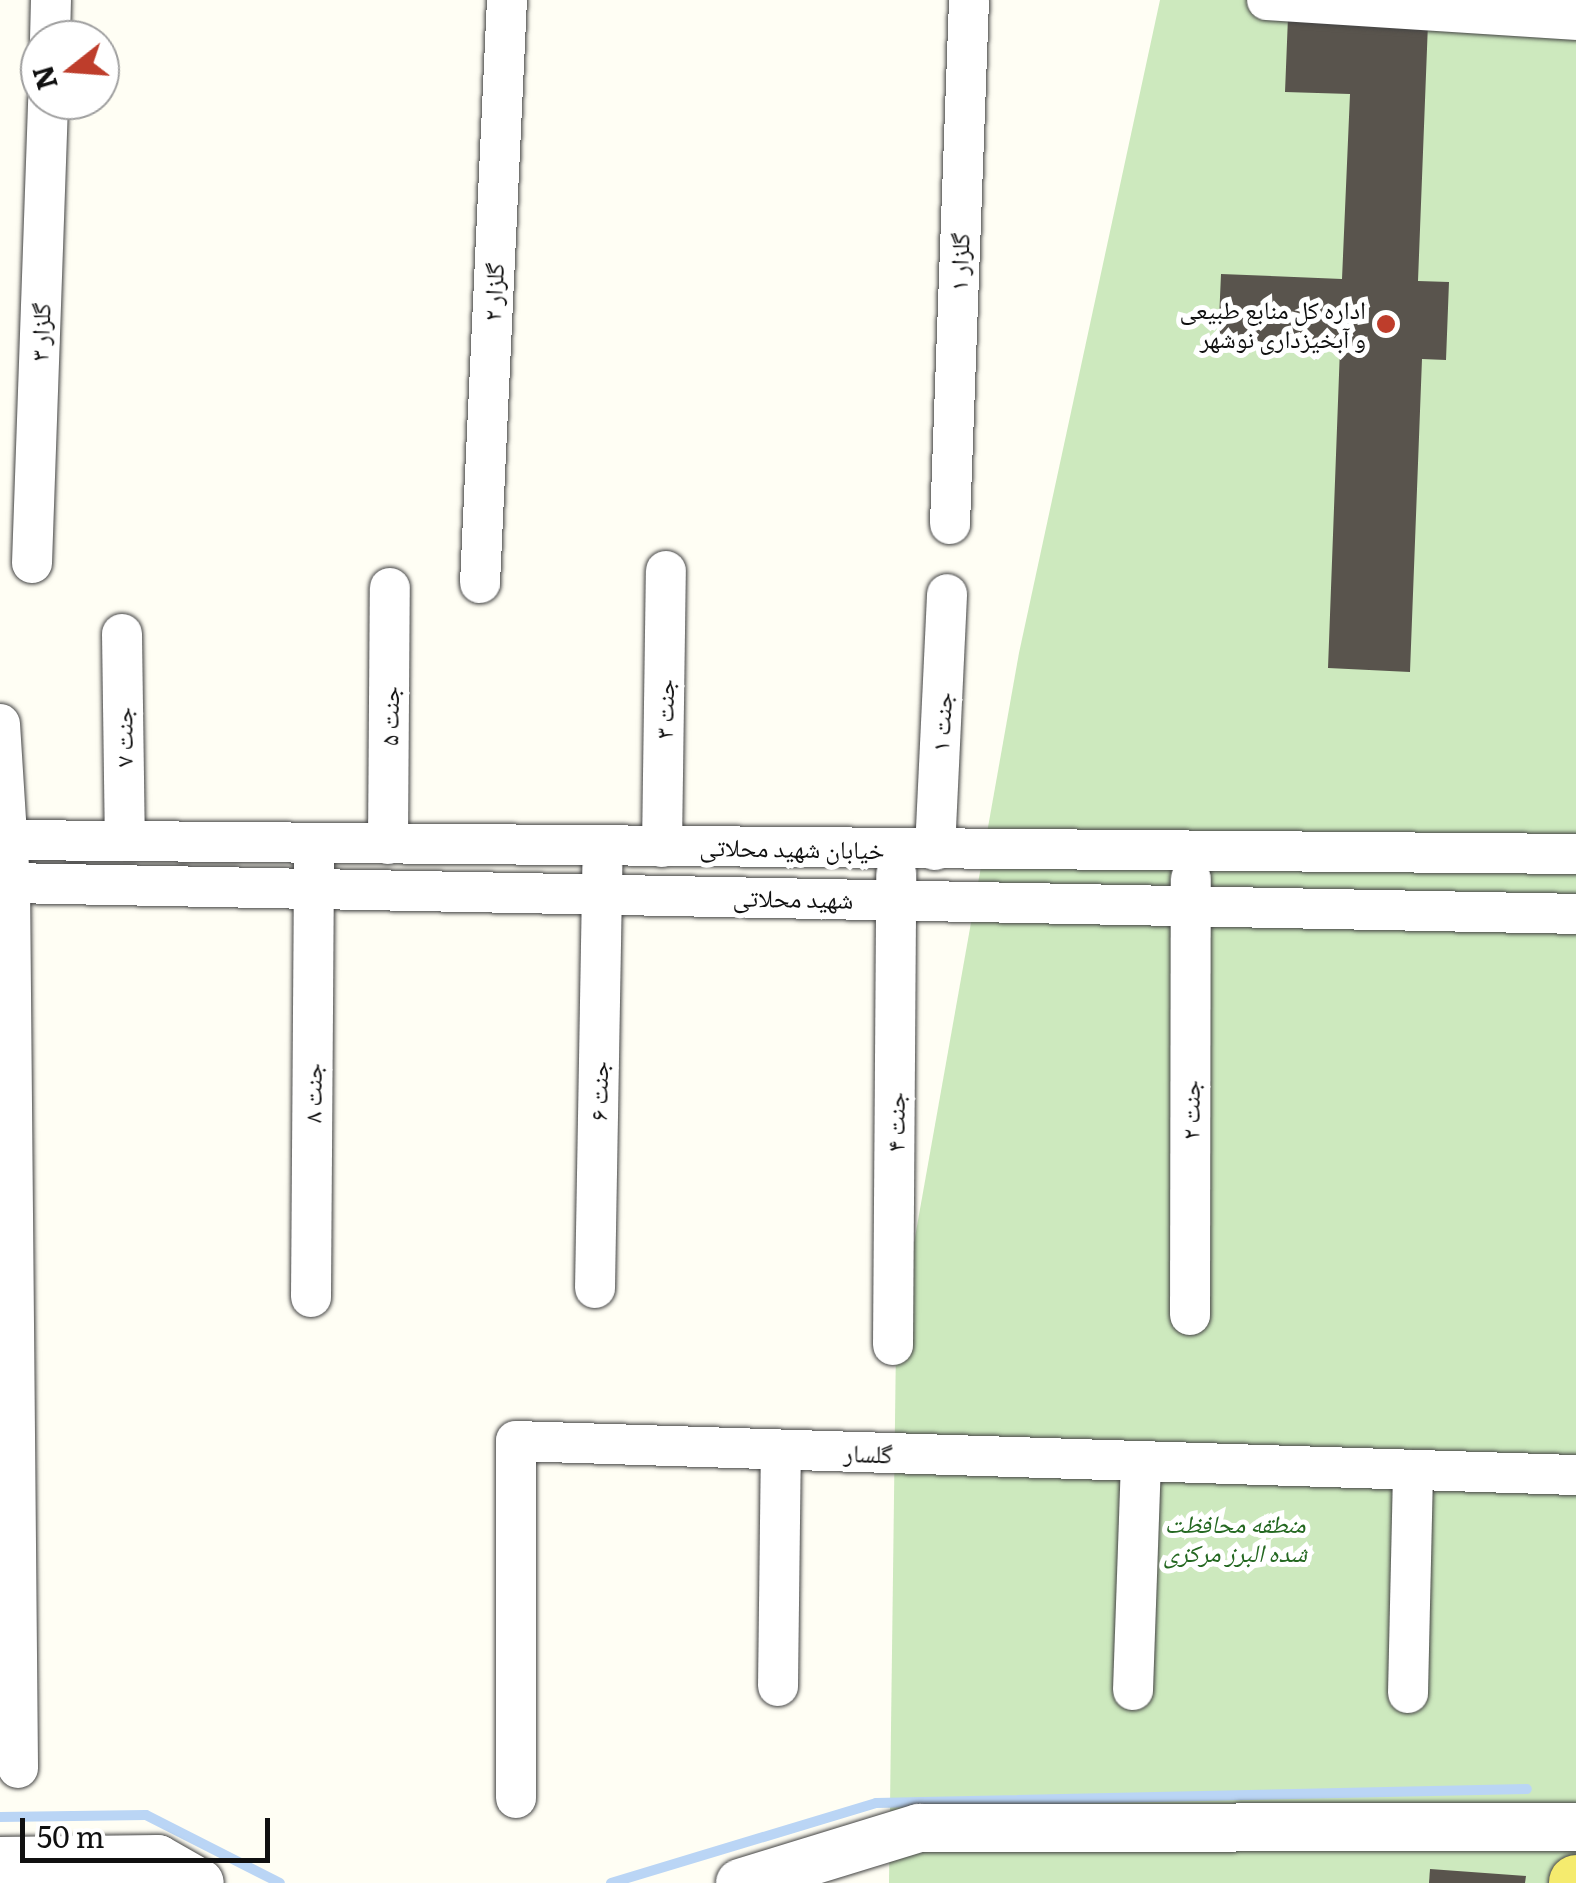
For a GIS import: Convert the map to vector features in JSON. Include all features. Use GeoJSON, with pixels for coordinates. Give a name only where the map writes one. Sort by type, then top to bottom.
{"type":"FeatureCollection","features":[{"type":"Feature","properties":{"kind":"street","name":"گلزار ۲"},"geometry":{"type":"LineString","coordinates":[[480,584],[507,0]]}},
{"type":"Feature","properties":{"kind":"street","name":"گلزار ۱"},"geometry":{"type":"LineString","coordinates":[[950,524],[969,0]]}},
{"type":"Feature","properties":{"kind":"street"},"geometry":{"type":"LineString","coordinates":[[1267,0],[1576,20]]}},
{"type":"Feature","properties":{"kind":"street","name":"گلزار ۳"},"geometry":{"type":"LineString","coordinates":[[32,564],[47,120]]}},
{"type":"Feature","properties":{"kind":"street","name":"جنت ۳"},"geometry":{"type":"LineString","coordinates":[[662,847],[666,571]]}},
{"type":"Feature","properties":{"kind":"street","name":"جنت ۵"},"geometry":{"type":"LineString","coordinates":[[388,844],[390,588]]}},
{"type":"Feature","properties":{"kind":"street","name":"جنت ۱"},"geometry":{"type":"LineString","coordinates":[[896,900],[915,850],[947,594]]}},
{"type":"Feature","properties":{"kind":"street","name":"جنت ۷"},"geometry":{"type":"LineString","coordinates":[[122,634],[124,840]]}},
{"type":"Feature","properties":{"kind":"street"},"geometry":{"type":"LineString","coordinates":[[0,724],[10,884],[18,1768]]}},
{"type":"Feature","properties":{"kind":"street","name":"خیابان شهید محلاتی"},"geometry":{"type":"LineString","coordinates":[[9,840],[1576,854]]}},
{"type":"Feature","properties":{"kind":"street","name":"جنت ۸"},"geometry":{"type":"LineString","coordinates":[[310,1297],[314,844]]}},
{"type":"Feature","properties":{"kind":"street","name":"جنت ۶"},"geometry":{"type":"LineString","coordinates":[[595,1288],[602,846]]}},
{"type":"Feature","properties":{"kind":"street","name":"جنت ۲"},"geometry":{"type":"LineString","coordinates":[[1190,1315],[1192,851]]}},
{"type":"Feature","properties":{"kind":"street"},"geometry":{"type":"LineString","coordinates":[[1362,909],[1364,852]]}},
{"type":"Feature","properties":{"kind":"street","name":"شهید محلاتی"},"geometry":{"type":"LineString","coordinates":[[10,884],[1576,914]]}},
{"type":"Feature","properties":{"kind":"street","name":"جنت ۴"},"geometry":{"type":"LineString","coordinates":[[894,1345],[896,900]]}},
{"type":"Feature","properties":{"kind":"street","name":"گلسار"},"geometry":{"type":"LineString","coordinates":[[516,1798],[516,1441],[1576,1475]]}},
{"type":"Feature","properties":{"kind":"street"},"geometry":{"type":"LineString","coordinates":[[778,1686],[781,1450]]}},
{"type":"Feature","properties":{"kind":"street"},"geometry":{"type":"LineString","coordinates":[[1133,1690],[1141,1461]]}},
{"type":"Feature","properties":{"kind":"street"},"geometry":{"type":"LineString","coordinates":[[1408,1692],[1412,1470]]}},
{"type":"Feature","properties":{"kind":"street"},"geometry":{"type":"LineString","coordinates":[[740,1883],[919,1828],[1576,1828]]}},
{"type":"Feature","properties":{"kind":"street"},"geometry":{"type":"LineString","coordinates":[[0,1862],[158,1859],[200,1883]]}},
{"type":"Feature","properties":{"kind":"green space","name":"منطقه محافظت شده البرز مرکزی"},"geometry":{"type":"Polygon","coordinates":[[[1160,0],[1576,0],[1576,1883],[889,1883],[896,1344],[1019,653],[1160,0]]]}},
{"type":"Feature","properties":{"kind":"building"},"geometry":{"type":"Polygon","coordinates":[[[1288,17],[1428,23],[1418,281],[1449,282],[1446,360],[1422,359],[1410,672],[1328,668],[1340,348],[1218,343],[1221,274],[1342,279],[1350,94],[1285,92],[1288,17]]]}},
{"type":"Feature","properties":{"kind":"building"},"geometry":{"type":"Polygon","coordinates":[[[1430,1869],[1526,1876],[1525,1883],[1429,1883],[1430,1869]]]}},
{"type":"Feature","properties":{"kind":"waterway"},"geometry":{"type":"LineString","coordinates":[[611,1883],[876,1803],[1527,1789]]}},
{"type":"Feature","properties":{"kind":"waterway"},"geometry":{"type":"LineString","coordinates":[[0,1817],[146,1815],[280,1883]]}},
{"type":"Feature","properties":{"kind":"place","name":"اداره كل منابع طبيعی و آبخيزداری نوشهر"},"geometry":{"type":"Point","coordinates":[1386,324]}}]}
